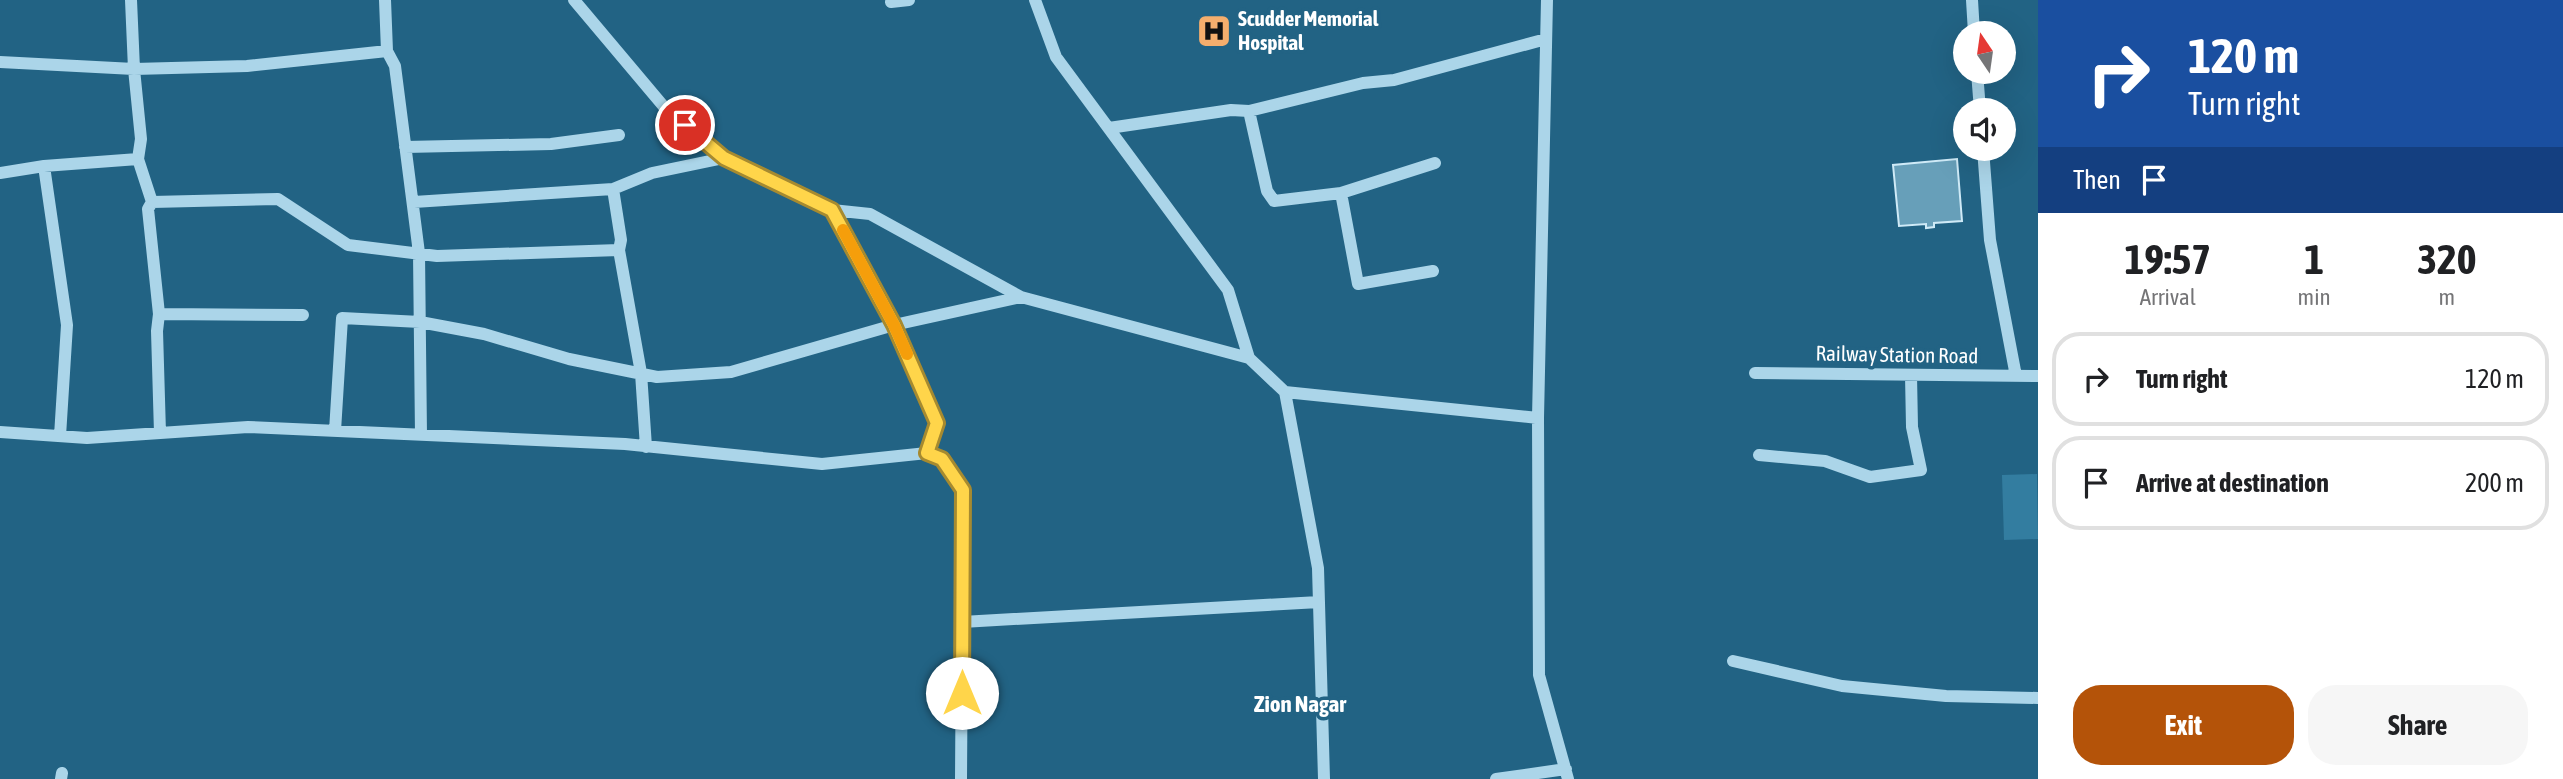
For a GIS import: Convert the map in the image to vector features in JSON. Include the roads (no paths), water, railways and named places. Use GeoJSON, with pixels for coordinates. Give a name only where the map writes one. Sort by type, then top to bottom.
{"type":"FeatureCollection","features":[{"type":"Feature","properties":{"kind":"street"},"geometry":{"type":"LineString","coordinates":[[131,0],[141,139],[138,159],[152,202],[148,209],[159,314],[157,331],[160,433]]}},
{"type":"Feature","properties":{"kind":"street"},"geometry":{"type":"LineString","coordinates":[[384,0],[387,51],[395,66],[419,253],[421,435]]}},
{"type":"Feature","properties":{"kind":"street"},"geometry":{"type":"LineString","coordinates":[[574,0],[665,108],[724,158],[832,210],[870,214],[1021,297],[1249,358],[1285,392],[1318,568],[1324,779]]}},
{"type":"Feature","properties":{"kind":"street"},"geometry":{"type":"LineString","coordinates":[[891,2],[909,0]]}},
{"type":"Feature","properties":{"kind":"street"},"geometry":{"type":"LineString","coordinates":[[1035,0],[1056,57],[1228,290],[1249,358]]}},
{"type":"Feature","properties":{"kind":"street"},"geometry":{"type":"LineString","coordinates":[[1496,779],[1567,774],[1539,675],[1538,418],[1547,0]]}},
{"type":"Feature","properties":{"kind":"street"},"geometry":{"type":"LineString","coordinates":[[1972,0],[1973,21]]}},
{"type":"Feature","properties":{"kind":"street"},"geometry":{"type":"LineString","coordinates":[[1109,128],[1231,110],[1249,111],[1363,83],[1394,80],[1546,39]]}},
{"type":"Feature","properties":{"kind":"street"},"geometry":{"type":"LineString","coordinates":[[0,62],[134,69],[247,66],[387,51]]}},
{"type":"Feature","properties":{"kind":"street"},"geometry":{"type":"LineString","coordinates":[[1249,111],[1267,191],[1274,201],[1341,192],[1434,163]]}},
{"type":"Feature","properties":{"kind":"street"},"geometry":{"type":"LineString","coordinates":[[405,147],[551,144],[619,135]]}},
{"type":"Feature","properties":{"kind":"street"},"geometry":{"type":"LineString","coordinates":[[414,202],[613,189],[652,173],[724,158]]}},
{"type":"Feature","properties":{"kind":"street"},"geometry":{"type":"LineString","coordinates":[[0,173],[44,166],[138,159]]}},
{"type":"Feature","properties":{"kind":"street"},"geometry":{"type":"LineString","coordinates":[[1984,161],[1990,240],[2015,376]]}},
{"type":"Feature","properties":{"kind":"street"},"geometry":{"type":"LineString","coordinates":[[44,166],[67,326],[60,436]]}},
{"type":"Feature","properties":{"kind":"street"},"geometry":{"type":"LineString","coordinates":[[613,189],[621,240],[619,250],[641,373],[646,447]]}},
{"type":"Feature","properties":{"kind":"street"},"geometry":{"type":"LineString","coordinates":[[1341,192],[1359,284],[1433,271]]}},
{"type":"Feature","properties":{"kind":"street"},"geometry":{"type":"LineString","coordinates":[[152,202],[278,199],[348,245],[437,256],[619,250]]}},
{"type":"Feature","properties":{"kind":"street"},"geometry":{"type":"LineString","coordinates":[[832,210],[894,325],[937,423],[927,453]]}},
{"type":"Feature","properties":{"kind":"street"},"geometry":{"type":"LineString","coordinates":[[335,431],[342,318],[420,322],[484,334],[569,359],[657,377],[731,372],[894,325],[1021,297]]}},
{"type":"Feature","properties":{"kind":"street"},"geometry":{"type":"LineString","coordinates":[[159,314],[303,315]]}},
{"type":"Feature","properties":{"kind":"street","name":"Railway Station Road"},"geometry":{"type":"LineString","coordinates":[[1755,373],[2038,376]]}},
{"type":"Feature","properties":{"kind":"street"},"geometry":{"type":"LineString","coordinates":[[1759,455],[1825,461],[1870,477],[1921,470],[1912,427],[1911,375]]}},
{"type":"Feature","properties":{"kind":"street"},"geometry":{"type":"LineString","coordinates":[[1285,392],[1538,418]]}},
{"type":"Feature","properties":{"kind":"street"},"geometry":{"type":"LineString","coordinates":[[0,432],[87,438],[248,427],[646,447],[822,464],[927,453],[942,459],[963,490],[961,779]]}},
{"type":"Feature","properties":{"kind":"street"},"geometry":{"type":"LineString","coordinates":[[962,622],[1319,602]]}},
{"type":"Feature","properties":{"kind":"street"},"geometry":{"type":"LineString","coordinates":[[1733,661],[1842,686],[1946,696],[2038,698]]}},
{"type":"Feature","properties":{"kind":"place","name":"Scudder Memorial Hospital"},"geometry":{"type":"Point","coordinates":[1214,31]}},
{"type":"Feature","properties":{"kind":"district","name":"Zion Nagar"},"geometry":{"type":"Point","coordinates":[1300,704]}}]}
